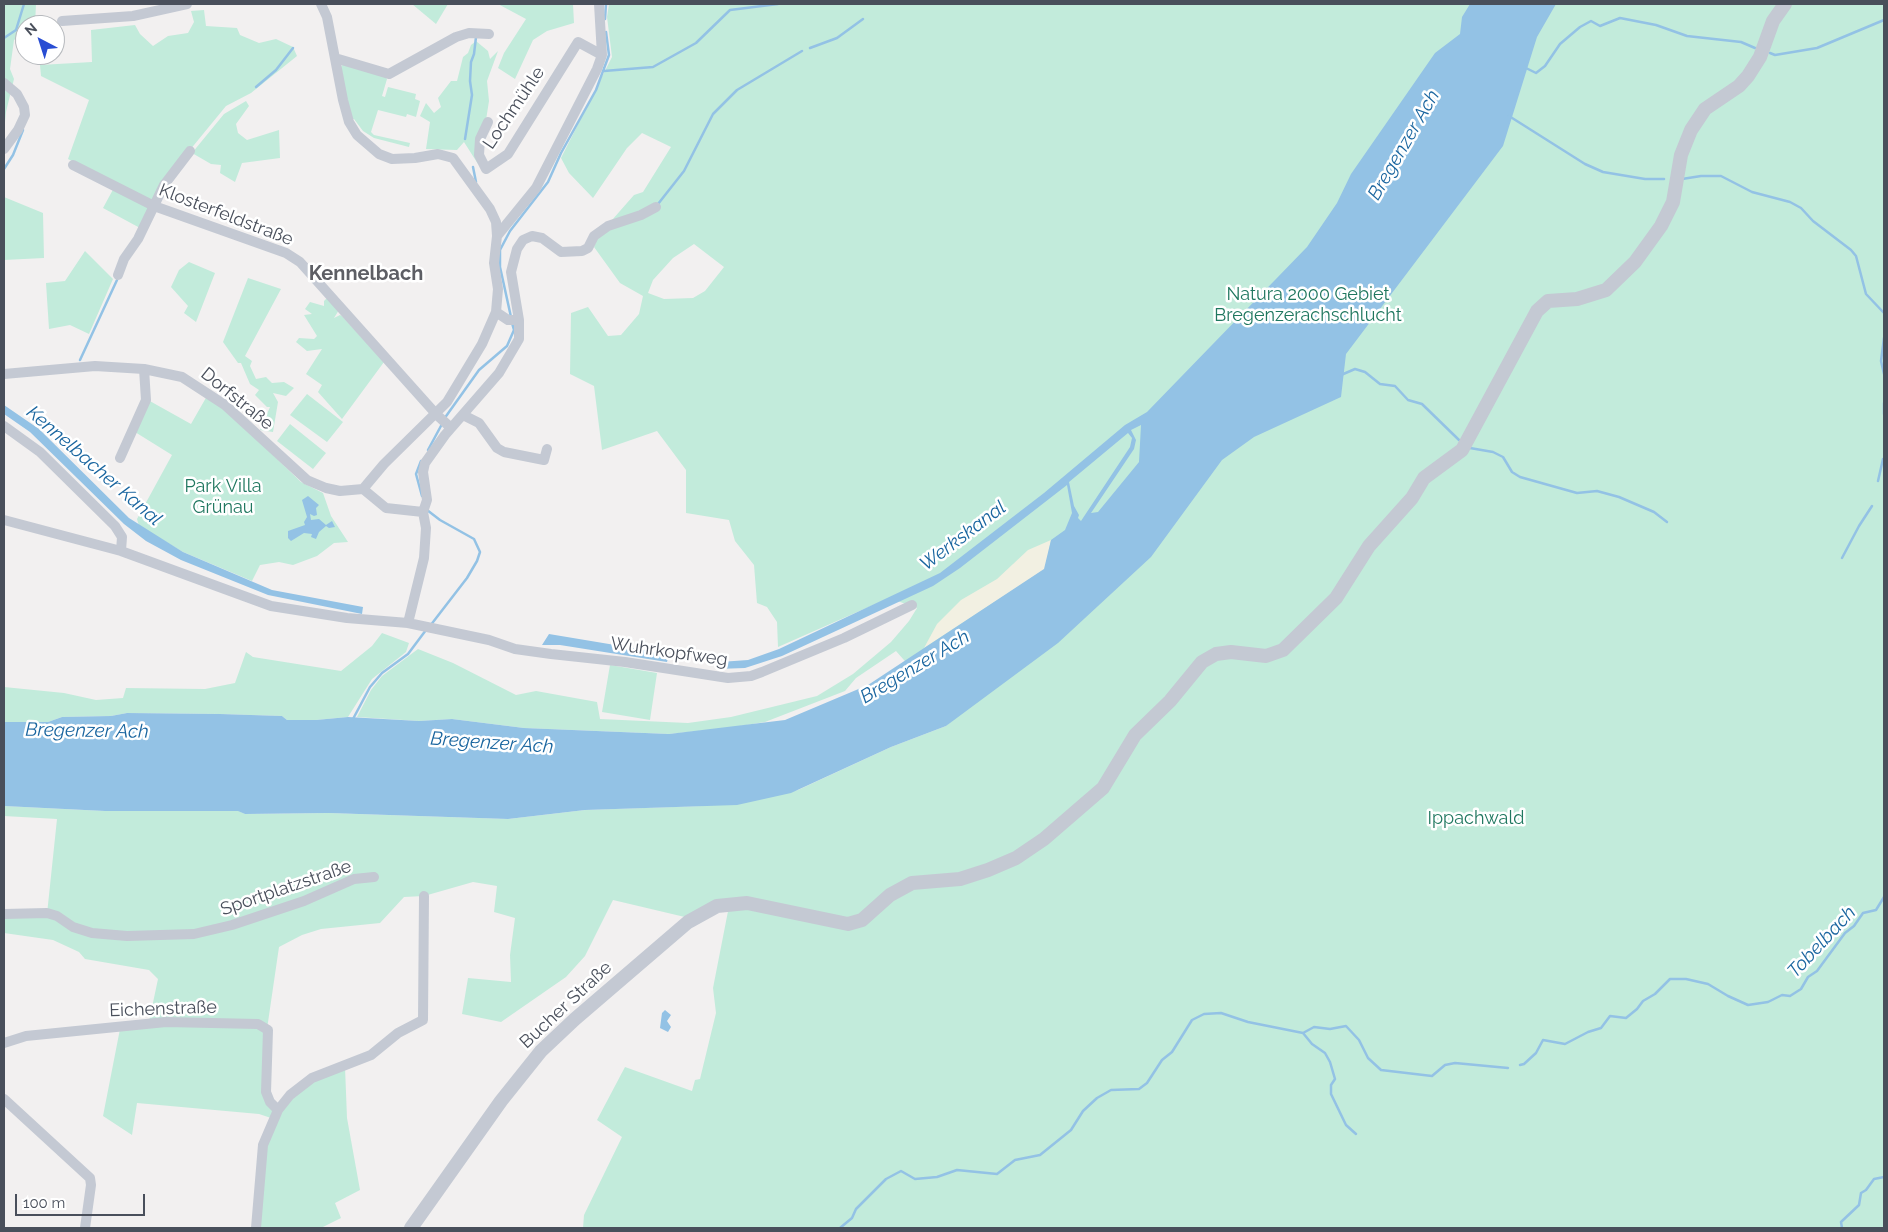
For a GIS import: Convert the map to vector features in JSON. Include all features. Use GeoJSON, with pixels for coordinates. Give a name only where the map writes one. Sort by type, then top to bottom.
{"type":"FeatureCollection","features":[{"type":"Feature","properties":{"kind":"street"},"geometry":{"type":"LineString","coordinates":[[65,21],[133,16],[187,4]]}},
{"type":"Feature","properties":{"kind":"street"},"geometry":{"type":"LineString","coordinates":[[497,236],[536,188],[584,96],[602,55],[599,4]]}},
{"type":"Feature","properties":{"kind":"street","name":"Bucher Straße"},"geometry":{"type":"LineString","coordinates":[[411,1228],[501,1101],[551,1040],[688,922],[717,906],[747,903],[848,924],[862,920],[890,896],[912,883],[960,879],[1016,858],[1044,839],[1103,788],[1135,735],[1170,701],[1202,662],[1216,654],[1231,652],[1266,656],[1283,650],[1336,598],[1369,546],[1412,498],[1424,478],[1462,450],[1537,311],[1548,301],[1577,299],[1606,290],[1635,262],[1661,226],[1672,202],[1681,155],[1691,130],[1713,102],[1739,86],[1748,76],[1760,57],[1773,21],[1784,4]]}},
{"type":"Feature","properties":{"kind":"street"},"geometry":{"type":"LineString","coordinates":[[324,5],[343,100],[349,122],[357,136],[379,154],[392,159],[438,154],[453,158],[490,209],[496,222],[497,236],[494,263],[498,289],[496,312],[492,325],[458,386],[437,415],[412,435],[363,489],[386,508],[425,509]]}},
{"type":"Feature","properties":{"kind":"street"},"geometry":{"type":"LineString","coordinates":[[335,58],[389,74],[456,37],[470,32],[489,34]]}},
{"type":"Feature","properties":{"kind":"street","name":"Lochmühle"},"geometry":{"type":"LineString","coordinates":[[488,122],[480,138],[478,155],[486,169],[508,154],[578,42],[602,55]]}},
{"type":"Feature","properties":{"kind":"street"},"geometry":{"type":"LineString","coordinates":[[4,83],[17,94],[24,107],[25,115],[18,130],[4,149]]}},
{"type":"Feature","properties":{"kind":"street"},"geometry":{"type":"LineString","coordinates":[[118,275],[124,259],[138,239],[164,185],[190,151]]}},
{"type":"Feature","properties":{"kind":"street","name":"Klosterfeldstraße"},"geometry":{"type":"LineString","coordinates":[[72,165],[154,206],[286,253],[300,262],[437,415],[450,427]]}},
{"type":"Feature","properties":{"kind":"street"},"geometry":{"type":"LineString","coordinates":[[408,623],[424,558],[426,528],[422,472],[425,463],[450,427],[489,385],[519,339],[514,320],[511,272],[517,249],[523,240],[532,236],[542,238],[561,252],[571,253],[588,248],[594,236],[608,226],[641,215],[656,207]]}},
{"type":"Feature","properties":{"kind":"street"},"geometry":{"type":"LineString","coordinates":[[496,312],[514,320]]}},
{"type":"Feature","properties":{"kind":"street","name":"Dorfstraße"},"geometry":{"type":"LineString","coordinates":[[4,374],[95,366],[144,369],[182,377],[213,395],[307,480],[340,491],[363,489]]}},
{"type":"Feature","properties":{"kind":"street"},"geometry":{"type":"LineString","coordinates":[[120,458],[146,400],[144,369]]}},
{"type":"Feature","properties":{"kind":"street"},"geometry":{"type":"LineString","coordinates":[[463,415],[479,423],[497,448],[504,452],[544,460],[547,449]]}},
{"type":"Feature","properties":{"kind":"street"},"geometry":{"type":"LineString","coordinates":[[4,426],[40,452],[115,526],[122,537],[122,551]]}},
{"type":"Feature","properties":{"kind":"street","name":"Wuhrkopfweg"},"geometry":{"type":"LineString","coordinates":[[4,520],[122,551],[271,606],[347,618],[408,623],[489,640],[515,648],[625,662],[711,676],[740,678],[762,672],[844,638],[912,605]]}},
{"type":"Feature","properties":{"kind":"street","name":"Sportplatzstraße"},"geometry":{"type":"LineString","coordinates":[[4,914],[47,914],[57,916],[74,927],[92,933],[127,936],[194,934],[232,925],[304,901],[354,879],[374,877]]}},
{"type":"Feature","properties":{"kind":"street"},"geometry":{"type":"LineString","coordinates":[[256,1228],[263,1145],[278,1110],[290,1094],[312,1078],[371,1055],[398,1033],[423,1020],[424,896]]}},
{"type":"Feature","properties":{"kind":"street","name":"Eichenstraße"},"geometry":{"type":"LineString","coordinates":[[4,1043],[26,1036],[166,1022],[258,1024],[268,1030],[266,1092],[270,1102],[278,1110]]}},
{"type":"Feature","properties":{"kind":"street"},"geometry":{"type":"LineString","coordinates":[[4,1099],[90,1178],[91,1185],[85,1228]]}},
{"type":"Feature","properties":{"kind":"green space"},"geometry":{"type":"Polygon","coordinates":[[[4,4],[36,4],[35,15],[15,15],[15,39],[10,69],[14,79],[6,112],[4,132],[4,4]]]}},
{"type":"Feature","properties":{"kind":"green space"},"geometry":{"type":"Polygon","coordinates":[[[412,4],[448,4],[436,24],[412,4]]]}},
{"type":"Feature","properties":{"kind":"green space"},"geometry":{"type":"Polygon","coordinates":[[[498,4],[573,4],[574,23],[547,31],[533,40],[515,79],[498,68],[504,53],[526,19],[498,4]]]}},
{"type":"Feature","properties":{"kind":"green space","name":"Ippachwald"},"geometry":{"type":"Polygon","coordinates":[[[609,4],[1884,4],[1884,1228],[583,1228],[584,1215],[622,1137],[597,1120],[625,1067],[692,1091],[695,1080],[700,1079],[716,1013],[713,988],[730,901],[689,918],[613,900],[585,956],[566,977],[501,1022],[462,1014],[468,978],[511,982],[510,955],[515,918],[494,912],[497,886],[473,882],[424,896],[404,897],[380,923],[321,929],[302,935],[279,947],[267,1029],[265,1093],[278,1111],[313,1080],[345,1067],[347,1118],[360,1190],[335,1203],[341,1218],[321,1228],[258,1228],[264,1145],[274,1119],[259,1114],[137,1103],[132,1135],[103,1116],[120,1029],[148,1026],[158,979],[149,970],[85,959],[79,952],[53,940],[4,933],[4,914],[47,914],[57,819],[4,816],[4,806],[105,811],[239,811],[245,814],[329,813],[508,819],[585,810],[703,806],[798,790],[891,747],[946,726],[955,718],[896,651],[856,678],[845,691],[765,722],[728,728],[669,734],[524,728],[452,719],[419,721],[357,717],[371,690],[382,676],[418,649],[453,663],[516,695],[536,691],[597,702],[600,719],[688,723],[731,717],[817,696],[853,674],[891,642],[909,621],[917,608],[889,598],[778,647],[777,622],[767,607],[757,603],[754,565],[735,541],[729,520],[686,513],[686,470],[657,431],[602,450],[594,386],[570,374],[571,313],[588,307],[608,336],[621,335],[639,314],[643,296],[620,283],[594,247],[598,236],[634,195],[643,192],[671,147],[642,133],[627,148],[593,198],[569,173],[561,158],[612,57],[607,17],[609,4]],[[694,244],[673,258],[653,280],[648,293],[664,299],[693,298],[705,291],[724,267],[694,244]]]}},
{"type":"Feature","properties":{"kind":"green space"},"geometry":{"type":"Polygon","coordinates":[[[204,10],[206,26],[237,28],[240,35],[259,43],[276,39],[293,47],[297,56],[251,93],[226,106],[162,184],[140,228],[103,208],[116,184],[68,159],[89,100],[41,76],[40,65],[92,62],[91,30],[135,25],[140,34],[153,46],[168,36],[188,33],[194,22],[191,11],[204,10]]]}},
{"type":"Feature","properties":{"kind":"green space"},"geometry":{"type":"Polygon","coordinates":[[[476,41],[488,51],[490,59],[498,51],[487,81],[489,101],[486,120],[476,148],[478,164],[464,142],[457,150],[426,149],[430,122],[420,116],[426,103],[434,113],[441,107],[438,98],[451,81],[457,81],[463,57],[476,41]]]}},
{"type":"Feature","properties":{"kind":"green space"},"geometry":{"type":"Polygon","coordinates":[[[343,64],[384,75],[387,79],[382,96],[385,97],[388,87],[416,94],[415,99],[420,101],[416,117],[407,114],[406,117],[378,110],[371,132],[374,135],[410,143],[409,147],[374,138],[363,131],[352,119],[339,70],[343,64]]]}},
{"type":"Feature","properties":{"kind":"green space"},"geometry":{"type":"Polygon","coordinates":[[[246,101],[249,106],[236,124],[238,133],[247,140],[279,130],[280,158],[242,163],[235,182],[220,173],[221,165],[211,164],[192,153],[224,114],[246,101]]]}},
{"type":"Feature","properties":{"kind":"green space"},"geometry":{"type":"Polygon","coordinates":[[[4,197],[43,213],[44,258],[4,260],[4,197]]]}},
{"type":"Feature","properties":{"kind":"green space"},"geometry":{"type":"Polygon","coordinates":[[[85,251],[113,279],[89,334],[70,325],[49,329],[46,283],[65,281],[85,251]]]}},
{"type":"Feature","properties":{"kind":"green space"},"geometry":{"type":"Polygon","coordinates":[[[189,262],[215,273],[196,322],[184,313],[188,306],[171,287],[179,270],[189,262]]]}},
{"type":"Feature","properties":{"kind":"green space"},"geometry":{"type":"Polygon","coordinates":[[[248,278],[281,289],[245,356],[252,361],[250,366],[256,379],[266,377],[272,383],[284,382],[294,388],[286,396],[273,393],[278,402],[273,432],[260,430],[270,407],[267,407],[255,395],[259,390],[250,384],[241,363],[238,363],[223,342],[248,278]]]}},
{"type":"Feature","properties":{"kind":"green space"},"geometry":{"type":"Polygon","coordinates":[[[328,297],[339,310],[334,318],[342,316],[384,362],[342,419],[318,392],[322,385],[306,374],[322,349],[307,351],[296,342],[299,338],[314,339],[317,336],[304,315],[312,314],[305,309],[310,302],[324,306],[324,301],[328,297]]]}},
{"type":"Feature","properties":{"kind":"green space"},"geometry":{"type":"Polygon","coordinates":[[[307,394],[343,422],[327,442],[290,415],[307,394]]]}},
{"type":"Feature","properties":{"kind":"green space","name":"Park Villa Grünau"},"geometry":{"type":"Polygon","coordinates":[[[207,396],[222,406],[301,482],[323,493],[331,516],[348,542],[334,543],[317,556],[293,565],[279,562],[260,565],[252,581],[183,552],[139,526],[137,519],[172,455],[135,432],[148,400],[191,424],[207,396]]]}},
{"type":"Feature","properties":{"kind":"green space"},"geometry":{"type":"Polygon","coordinates":[[[290,424],[326,453],[313,469],[277,441],[290,424]]]}},
{"type":"Feature","properties":{"kind":"green space"},"geometry":{"type":"Polygon","coordinates":[[[382,633],[409,643],[406,652],[372,679],[348,717],[287,720],[282,716],[127,713],[111,716],[62,717],[48,722],[4,722],[4,687],[64,693],[96,700],[123,698],[126,688],[205,689],[235,683],[246,652],[253,657],[341,671],[372,646],[382,633]]]}},
{"type":"Feature","properties":{"kind":"green space"},"geometry":{"type":"Polygon","coordinates":[[[610,665],[657,673],[650,720],[602,712],[610,665]]]}},
{"type":"Feature","properties":{"kind":"sand"},"geometry":{"type":"Polygon","coordinates":[[[1051,540],[1045,569],[924,648],[937,624],[961,600],[997,579],[1028,550],[1051,540]]]}},
{"type":"Feature","properties":{"kind":"water","name":"Bregenzer Ach"},"geometry":{"type":"Polygon","coordinates":[[[1470,4],[1556,4],[1537,37],[1503,146],[1346,354],[1341,397],[1254,437],[1222,460],[1151,557],[1058,643],[946,726],[891,747],[791,793],[737,805],[585,810],[508,819],[329,813],[245,814],[238,811],[105,811],[4,806],[4,722],[48,722],[62,717],[111,716],[127,713],[220,714],[282,716],[287,720],[348,717],[419,721],[452,719],[524,728],[669,734],[785,720],[868,685],[1044,569],[1051,540],[1065,530],[1072,513],[1067,485],[960,568],[933,586],[782,656],[745,668],[717,669],[720,662],[748,660],[779,649],[940,573],[1044,493],[1125,425],[1147,412],[1307,247],[1337,203],[1351,174],[1435,53],[1460,34],[1462,17],[1470,4]],[[1141,425],[1131,430],[1136,440],[1134,449],[1091,513],[1098,512],[1139,462],[1141,425]],[[1128,433],[1069,482],[1074,506],[1081,521],[1130,447],[1132,438],[1128,433]]]}},
{"type":"Feature","properties":{"kind":"water"},"geometry":{"type":"Polygon","coordinates":[[[4,405],[39,429],[129,518],[183,552],[272,590],[363,607],[362,614],[268,595],[181,560],[146,541],[124,524],[30,432],[4,414],[4,405]]]}},
{"type":"Feature","properties":{"kind":"water"},"geometry":{"type":"Polygon","coordinates":[[[308,496],[319,505],[316,508],[317,515],[310,514],[311,520],[319,519],[326,525],[332,521],[335,527],[329,528],[326,526],[319,532],[316,539],[311,537],[312,534],[304,533],[291,541],[288,538],[288,531],[305,525],[304,522],[307,517],[302,500],[308,496]]]}},
{"type":"Feature","properties":{"kind":"water"},"geometry":{"type":"Polygon","coordinates":[[[549,634],[669,654],[667,662],[560,645],[542,645],[549,634]]]}},
{"type":"Feature","properties":{"kind":"water"},"geometry":{"type":"Polygon","coordinates":[[[665,1010],[671,1015],[667,1021],[671,1027],[668,1032],[660,1028],[662,1013],[665,1010]]]}},
{"type":"Feature","properties":{"kind":"waterway"},"geometry":{"type":"LineString","coordinates":[[4,38],[16,30],[24,4]]}},
{"type":"Feature","properties":{"kind":"waterway"},"geometry":{"type":"LineString","coordinates":[[605,19],[606,4]]}},
{"type":"Feature","properties":{"kind":"waterway"},"geometry":{"type":"LineString","coordinates":[[604,71],[653,67],[696,43],[730,10],[778,4]]}},
{"type":"Feature","properties":{"kind":"waterway"},"geometry":{"type":"LineString","coordinates":[[1524,67],[1536,73],[1545,66],[1560,44],[1580,27],[1591,21],[1600,26],[1620,18],[1656,25],[1687,36],[1741,42],[1755,48]]}},
{"type":"Feature","properties":{"kind":"waterway"},"geometry":{"type":"LineString","coordinates":[[810,48],[837,38],[863,19]]}},
{"type":"Feature","properties":{"kind":"waterway"},"geometry":{"type":"LineString","coordinates":[[1770,53],[1775,55],[1817,48],[1884,20]]}},
{"type":"Feature","properties":{"kind":"waterway"},"geometry":{"type":"LineString","coordinates":[[511,317],[500,267],[500,250],[510,231],[548,182],[561,153],[596,90],[609,55],[606,32]]}},
{"type":"Feature","properties":{"kind":"waterway"},"geometry":{"type":"LineString","coordinates":[[465,139],[472,95],[470,81],[471,62],[476,37]]}},
{"type":"Feature","properties":{"kind":"waterway"},"geometry":{"type":"LineString","coordinates":[[256,87],[276,70],[293,48]]}},
{"type":"Feature","properties":{"kind":"waterway"},"geometry":{"type":"LineString","coordinates":[[658,204],[684,171],[713,114],[737,90],[802,51]]}},
{"type":"Feature","properties":{"kind":"waterway"},"geometry":{"type":"LineString","coordinates":[[1509,116],[1585,164],[1603,172],[1645,179],[1664,179]]}},
{"type":"Feature","properties":{"kind":"waterway"},"geometry":{"type":"LineString","coordinates":[[4,169],[13,155],[23,130]]}},
{"type":"Feature","properties":{"kind":"waterway"},"geometry":{"type":"LineString","coordinates":[[473,167],[476,182]]}},
{"type":"Feature","properties":{"kind":"waterway"},"geometry":{"type":"LineString","coordinates":[[1682,179],[1701,176],[1721,176],[1752,192],[1790,202],[1801,208],[1813,221],[1856,256],[1866,294],[1884,313]]}},
{"type":"Feature","properties":{"kind":"waterway"},"geometry":{"type":"LineString","coordinates":[[80,360],[117,280]]}},
{"type":"Feature","properties":{"kind":"waterway"},"geometry":{"type":"LineString","coordinates":[[444,419],[479,370],[507,346],[514,330],[512,323]]}},
{"type":"Feature","properties":{"kind":"waterway"},"geometry":{"type":"LineString","coordinates":[[1884,338],[1881,361],[1884,374]]}},
{"type":"Feature","properties":{"kind":"waterway"},"geometry":{"type":"LineString","coordinates":[[1341,375],[1355,369],[1365,372],[1380,384],[1395,386],[1408,400],[1422,404],[1459,440]]}},
{"type":"Feature","properties":{"kind":"waterway"},"geometry":{"type":"LineString","coordinates":[[1884,403],[1884,414]]}},
{"type":"Feature","properties":{"kind":"waterway"},"geometry":{"type":"LineString","coordinates":[[428,450],[442,424]]}},
{"type":"Feature","properties":{"kind":"waterway"},"geometry":{"type":"LineString","coordinates":[[1470,448],[1493,452],[1503,457],[1512,472],[1520,477],[1577,493],[1597,491],[1619,497],[1654,512],[1667,522]]}},
{"type":"Feature","properties":{"kind":"waterway"},"geometry":{"type":"LineString","coordinates":[[1878,481],[1883,459]]}},
{"type":"Feature","properties":{"kind":"waterway"},"geometry":{"type":"LineString","coordinates":[[421,461],[416,474],[422,496]]}},
{"type":"Feature","properties":{"kind":"waterway"},"geometry":{"type":"LineString","coordinates":[[1842,558],[1872,506]]}},
{"type":"Feature","properties":{"kind":"waterway"},"geometry":{"type":"LineString","coordinates":[[427,510],[440,520],[474,539],[480,552],[467,578],[430,626]]}},
{"type":"Feature","properties":{"kind":"waterway"},"geometry":{"type":"LineString","coordinates":[[353,719],[370,687],[382,673],[408,654],[426,630]]}},
{"type":"Feature","properties":{"kind":"waterway","name":"Tobelbach"},"geometry":{"type":"LineString","coordinates":[[1520,1065],[1524,1064],[1536,1053],[1543,1040],[1565,1044],[1588,1032],[1601,1028],[1610,1016],[1626,1018],[1670,979],[1686,979],[1708,984],[1748,1005],[1768,1002],[1782,995],[1790,996],[1801,989],[1808,977],[1817,971],[1845,933],[1854,926],[1863,913],[1876,910],[1884,897]]}},
{"type":"Feature","properties":{"kind":"waterway","name":"Tobelbach"},"geometry":{"type":"LineString","coordinates":[[840,1228],[852,1218],[856,1209],[886,1179],[901,1171],[915,1179],[937,1177],[957,1170],[997,1174],[1015,1160],[1040,1155],[1071,1130],[1083,1111],[1097,1098],[1111,1090],[1139,1089],[1147,1083],[1162,1060],[1172,1052],[1192,1020],[1204,1014],[1221,1013],[1248,1022],[1303,1033],[1314,1027],[1330,1029],[1346,1026],[1359,1040],[1368,1058],[1381,1070],[1432,1076],[1445,1065],[1455,1063],[1508,1068]]}},
{"type":"Feature","properties":{"kind":"waterway"},"geometry":{"type":"LineString","coordinates":[[1303,1033],[1312,1044],[1325,1053],[1330,1062],[1335,1079],[1331,1085],[1331,1094],[1346,1125],[1356,1134]]}},
{"type":"Feature","properties":{"kind":"waterway"},"geometry":{"type":"LineString","coordinates":[[1842,1228],[1841,1222],[1859,1205],[1861,1193],[1866,1190],[1874,1179],[1884,1177]]}},
{"type":"Feature","properties":{"kind":"district","name":"Kennelbach"},"geometry":{"type":"Point","coordinates":[366,274]}},
{"type":"Feature","properties":{"kind":"park label","name":"Natura 2000 Gebiet Bregenzerachschlucht"},"geometry":{"type":"Point","coordinates":[1308,305]}},
{"type":"Feature","properties":{"kind":"water label","name":"Kennelbacher Kanal"},"geometry":{"type":"Point","coordinates":[94,466]}},
{"type":"Feature","properties":{"kind":"water label","name":"Werkskanal"},"geometry":{"type":"Point","coordinates":[963,536]}}]}
